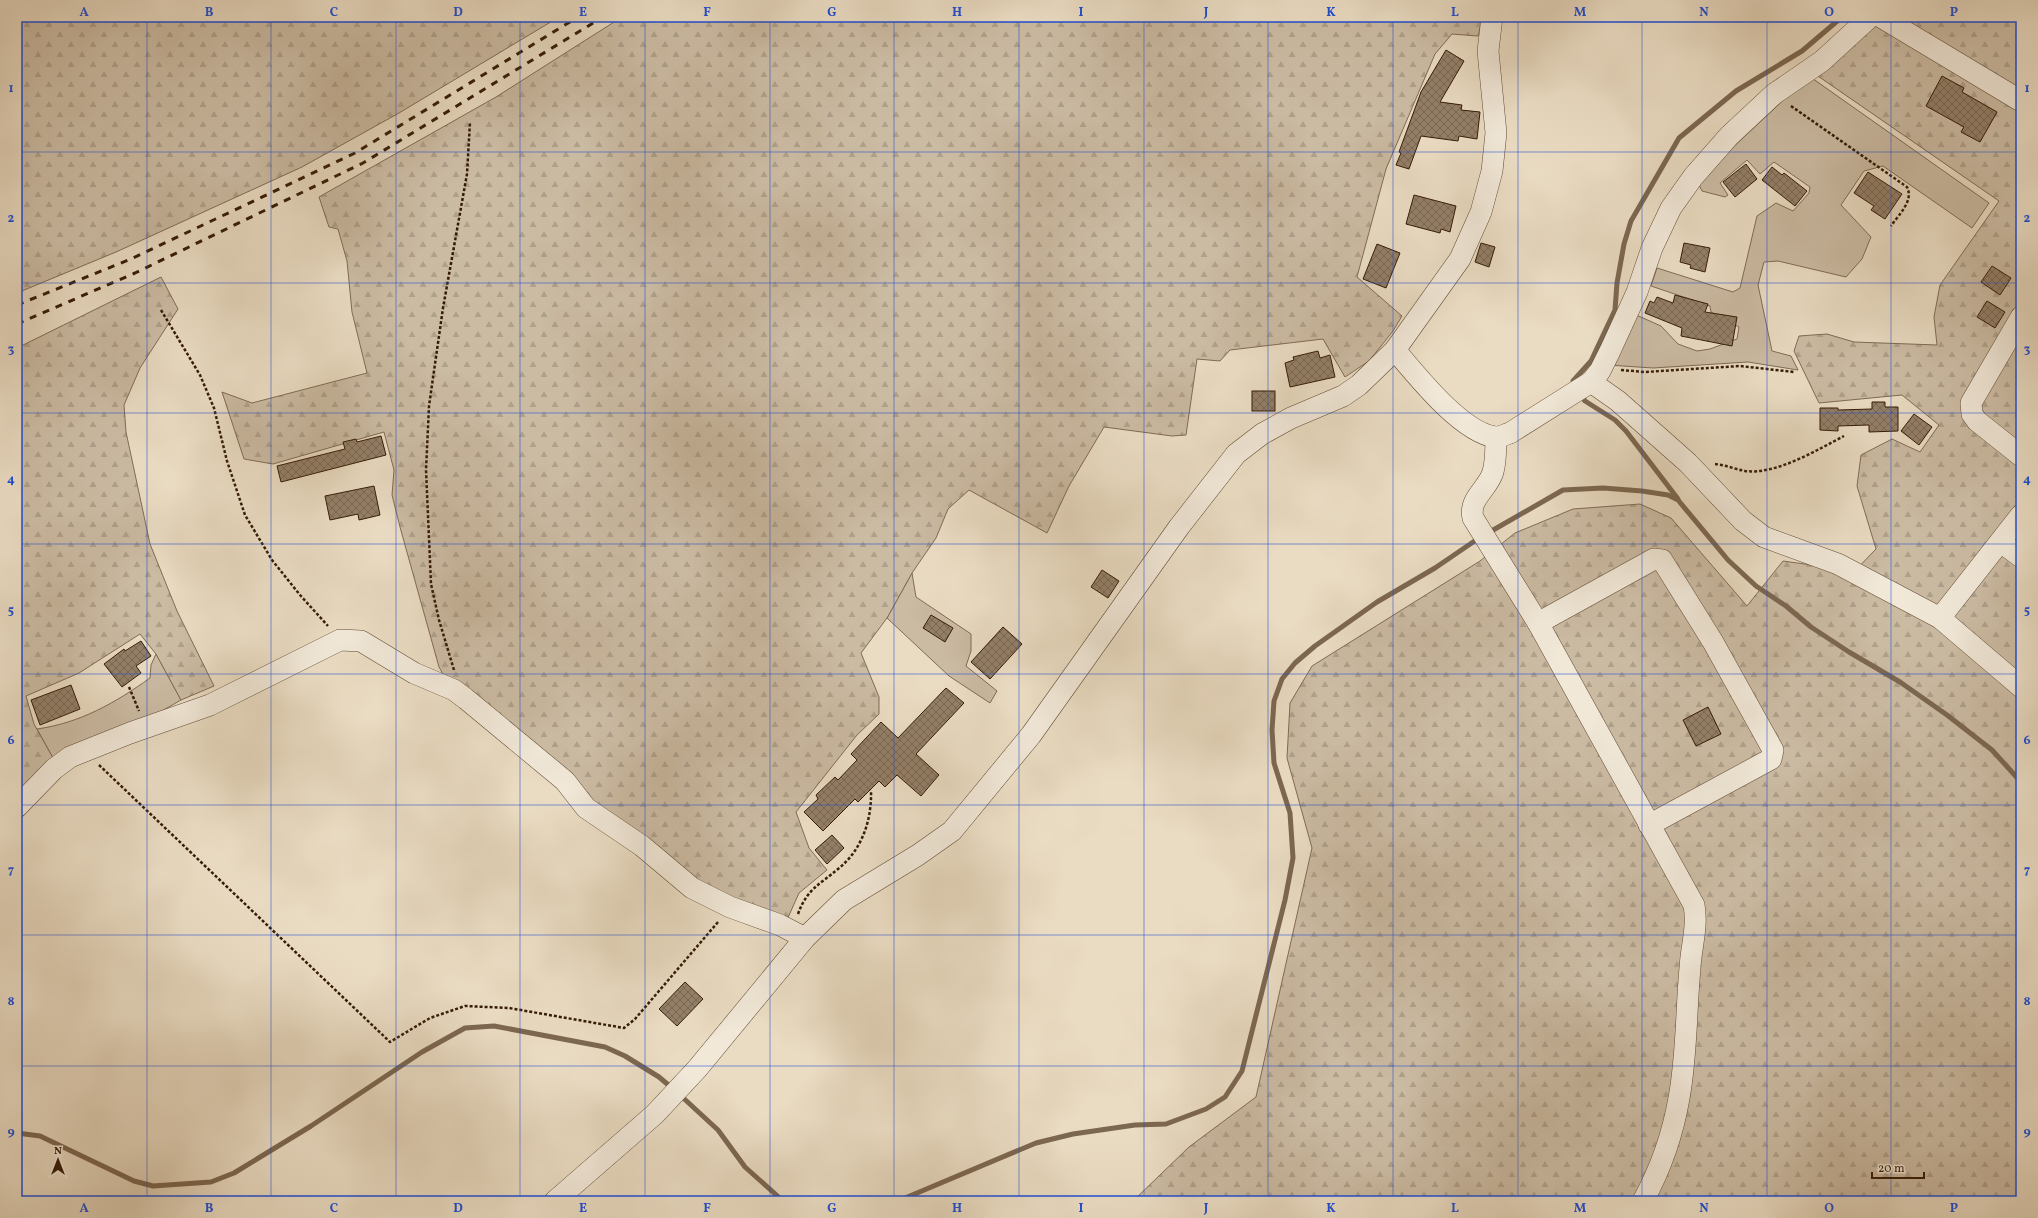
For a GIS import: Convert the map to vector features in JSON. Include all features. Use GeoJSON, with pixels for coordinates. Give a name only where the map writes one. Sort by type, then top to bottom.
{"type":"FeatureCollection","features":[{"type":"Feature","properties":{"kind":"street"},"geometry":{"type":"LineString","coordinates":[[555,1201],[662,1107],[687,1080],[765,988],[798,934],[844,900],[918,855],[952,831],[1031,735],[1179,527],[1236,454],[1262,434],[1291,418],[1343,396],[1359,385],[1395,350],[1460,259],[1481,212],[1492,171],[1496,133],[1488,51],[1492,17]]}},
{"type":"Feature","properties":{"kind":"street"},"geometry":{"type":"LineString","coordinates":[[1395,350],[1437,400],[1477,430],[1496,438],[1510,433],[1597,374],[1637,292],[1652,248],[1672,208],[1693,177],[1729,136],[1774,94],[1822,61],[1870,17]]}},
{"type":"Feature","properties":{"kind":"street"},"geometry":{"type":"LineString","coordinates":[[1881,17],[2021,101]]}},
{"type":"Feature","properties":{"kind":"street"},"geometry":{"type":"LineString","coordinates":[[2021,318],[1971,403],[1972,414],[1977,421],[2021,456]]}},
{"type":"Feature","properties":{"kind":"street"},"geometry":{"type":"LineString","coordinates":[[1597,374],[1618,401],[1686,462],[1743,521],[1764,537],[1838,564],[1940,618],[2021,687]]}},
{"type":"Feature","properties":{"kind":"street"},"geometry":{"type":"LineString","coordinates":[[1496,438],[1493,471],[1489,480],[1474,502],[1471,510],[1473,518],[1538,623],[1694,905],[1697,920],[1690,967],[1679,1099],[1668,1140],[1652,1184],[1643,1201]]}},
{"type":"Feature","properties":{"kind":"street"},"geometry":{"type":"LineString","coordinates":[[1940,618],[2021,515]]}},
{"type":"Feature","properties":{"kind":"street"},"geometry":{"type":"LineString","coordinates":[[2001,542],[2021,557]]}},
{"type":"Feature","properties":{"kind":"street"},"geometry":{"type":"LineString","coordinates":[[1538,623],[1654,559],[1662,560],[1713,642],[1773,750],[1771,759],[1649,825]]}},
{"type":"Feature","properties":{"kind":"street"},"geometry":{"type":"LineString","coordinates":[[17,807],[54,770],[70,757],[210,705],[340,640],[361,641],[414,673],[454,690],[565,781],[586,808],[642,846],[692,888],[730,907],[798,934]]}},
{"type":"Feature","properties":{"kind":"path"},"geometry":{"type":"LineString","coordinates":[[1774,94],[1907,187],[1910,194],[1909,200],[1891,226]]}},
{"type":"Feature","properties":{"kind":"path"},"geometry":{"type":"LineString","coordinates":[[454,690],[455,675],[439,620],[431,584],[426,470],[429,406],[443,308],[467,174],[470,122]]}},
{"type":"Feature","properties":{"kind":"path"},"geometry":{"type":"LineString","coordinates":[[161,310],[200,375],[214,408],[227,461],[245,515],[272,560],[300,596],[340,640]]}},
{"type":"Feature","properties":{"kind":"path"},"geometry":{"type":"LineString","coordinates":[[1597,374],[1619,370],[1646,372],[1740,366],[1794,372]]}},
{"type":"Feature","properties":{"kind":"path"},"geometry":{"type":"LineString","coordinates":[[1686,462],[1724,465],[1745,471],[1762,471],[1800,458],[1844,436]]}},
{"type":"Feature","properties":{"kind":"path"},"geometry":{"type":"LineString","coordinates":[[129,687],[139,713],[142,729]]}},
{"type":"Feature","properties":{"kind":"path"},"geometry":{"type":"LineString","coordinates":[[84,751],[390,1042],[430,1018],[465,1006],[508,1008],[624,1028],[635,1019],[730,907]]}},
{"type":"Feature","properties":{"kind":"path"},"geometry":{"type":"LineString","coordinates":[[798,934],[805,897],[849,860],[860,843],[872,807],[871,790]]}},
{"type":"Feature","properties":{"kind":"green space"},"geometry":{"type":"Polygon","coordinates":[[[17,17],[559,17],[399,113],[302,167],[116,252],[17,293],[17,17]]]}},
{"type":"Feature","properties":{"kind":"green space"},"geometry":{"type":"Polygon","coordinates":[[[622,17],[1483,17],[1478,36],[1452,34],[1435,54],[1386,169],[1357,277],[1402,316],[1393,331],[1369,361],[1345,377],[1323,339],[1230,350],[1220,361],[1197,359],[1186,435],[1172,436],[1104,427],[1069,486],[1047,533],[969,490],[948,509],[936,538],[912,573],[887,618],[861,653],[879,697],[879,714],[857,735],[796,812],[809,848],[827,870],[799,893],[786,922],[697,883],[590,804],[444,676],[439,667],[392,495],[394,470],[384,432],[273,464],[244,459],[222,392],[252,403],[367,373],[352,312],[347,261],[338,229],[329,227],[319,197],[496,97],[622,17]]]}},
{"type":"Feature","properties":{"kind":"green space"},"geometry":{"type":"Polygon","coordinates":[[[1882,17],[2021,17],[2021,1201],[1133,1201],[1189,1147],[1256,1097],[1312,848],[1287,758],[1290,703],[1312,666],[1480,561],[1515,533],[1573,509],[1640,504],[1671,518],[1747,606],[1783,561],[1819,566],[1848,578],[1876,549],[1857,486],[1861,455],[1892,439],[1920,452],[1939,425],[1902,395],[1819,403],[1794,351],[1799,336],[1827,334],[1854,342],[1937,345],[1934,317],[1940,285],[1999,201],[1815,74],[1882,17]]]}},
{"type":"Feature","properties":{"kind":"green space"},"geometry":{"type":"Polygon","coordinates":[[[1809,76],[1989,203],[1972,228],[1883,166],[1864,171],[1841,205],[1871,237],[1862,259],[1846,277],[1778,261],[1764,262],[1758,285],[1772,351],[1791,356],[1798,370],[1748,362],[1653,368],[1608,365],[1634,314],[1661,326],[1678,344],[1697,351],[1710,349],[1737,339],[1739,327],[1711,312],[1710,306],[1651,286],[1657,268],[1733,292],[1740,288],[1757,216],[1776,203],[1793,211],[1809,193],[1810,187],[1774,162],[1760,174],[1747,160],[1720,183],[1728,195],[1725,197],[1702,191],[1697,181],[1809,76]]]}},
{"type":"Feature","properties":{"kind":"green space"},"geometry":{"type":"Polygon","coordinates":[[[161,277],[178,309],[140,368],[124,405],[126,432],[150,544],[177,611],[214,686],[181,700],[156,654],[140,634],[79,673],[26,696],[34,724],[53,758],[23,786],[17,782],[17,348],[161,277]]]}},
{"type":"Feature","properties":{"kind":"green space"},"geometry":{"type":"Polygon","coordinates":[[[912,573],[916,597],[971,634],[971,651],[966,666],[997,691],[990,703],[949,676],[887,618],[912,573]]]}},
{"type":"Feature","properties":{"kind":"green space"},"geometry":{"type":"Polygon","coordinates":[[[156,654],[181,700],[153,716],[53,758],[37,729],[68,722],[82,717],[124,696],[150,678],[151,665],[156,654]]]}},
{"type":"Feature","properties":{"kind":"building"},"geometry":{"type":"Polygon","coordinates":[[[1446,50],[1464,61],[1440,102],[1462,105],[1461,110],[1480,112],[1477,139],[1459,136],[1458,141],[1421,136],[1409,169],[1396,165],[1401,153],[1399,152],[1421,92],[1446,50]]]}},
{"type":"Feature","properties":{"kind":"building"},"geometry":{"type":"Polygon","coordinates":[[[1942,76],[1964,88],[1962,92],[1997,112],[1980,142],[1961,132],[1964,127],[1926,106],[1942,76]]]}},
{"type":"Feature","properties":{"kind":"building"},"geometry":{"type":"Polygon","coordinates":[[[1746,164],[1757,179],[1735,197],[1723,182],[1746,164]]]}},
{"type":"Feature","properties":{"kind":"building"},"geometry":{"type":"Polygon","coordinates":[[[1772,167],[1782,175],[1784,173],[1807,191],[1795,206],[1762,180],[1772,167]]]}},
{"type":"Feature","properties":{"kind":"building"},"geometry":{"type":"Polygon","coordinates":[[[1868,172],[1902,194],[1885,219],[1871,210],[1874,206],[1854,193],[1868,172]]]}},
{"type":"Feature","properties":{"kind":"building"},"geometry":{"type":"Polygon","coordinates":[[[1414,195],[1456,206],[1450,232],[1441,229],[1440,233],[1406,224],[1414,195]]]}},
{"type":"Feature","properties":{"kind":"building"},"geometry":{"type":"Polygon","coordinates":[[[1481,243],[1495,247],[1489,267],[1475,262],[1481,243]]]}},
{"type":"Feature","properties":{"kind":"building"},"geometry":{"type":"Polygon","coordinates":[[[1684,243],[1710,248],[1705,272],[1690,268],[1691,265],[1680,262],[1684,243]]]}},
{"type":"Feature","properties":{"kind":"building"},"geometry":{"type":"Polygon","coordinates":[[[1377,244],[1400,253],[1386,288],[1363,279],[1377,244]]]}},
{"type":"Feature","properties":{"kind":"building"},"geometry":{"type":"Polygon","coordinates":[[[1992,266],[2011,278],[2000,295],[1981,282],[1992,266]]]}},
{"type":"Feature","properties":{"kind":"building"},"geometry":{"type":"Polygon","coordinates":[[[1675,295],[1708,304],[1705,312],[1737,317],[1732,346],[1681,336],[1682,328],[1645,313],[1650,301],[1654,303],[1657,297],[1673,303],[1675,295]]]}},
{"type":"Feature","properties":{"kind":"building"},"geometry":{"type":"Polygon","coordinates":[[[1987,301],[2005,312],[1995,328],[1977,317],[1987,301]]]}},
{"type":"Feature","properties":{"kind":"building"},"geometry":{"type":"Polygon","coordinates":[[[1318,351],[1320,358],[1330,355],[1335,377],[1290,387],[1285,363],[1294,360],[1293,357],[1318,351]]]}},
{"type":"Feature","properties":{"kind":"building"},"geometry":{"type":"Polygon","coordinates":[[[1252,391],[1275,391],[1275,411],[1252,411],[1252,391]]]}},
{"type":"Feature","properties":{"kind":"building"},"geometry":{"type":"Polygon","coordinates":[[[1872,402],[1885,402],[1885,407],[1898,407],[1898,431],[1869,432],[1869,425],[1838,426],[1838,431],[1820,430],[1820,408],[1838,408],[1838,410],[1872,409],[1872,402]]]}},
{"type":"Feature","properties":{"kind":"building"},"geometry":{"type":"Polygon","coordinates":[[[1914,414],[1932,427],[1919,445],[1901,431],[1914,414]]]}},
{"type":"Feature","properties":{"kind":"building"},"geometry":{"type":"Polygon","coordinates":[[[381,436],[386,455],[281,482],[277,466],[345,449],[343,442],[356,439],[357,442],[381,436]]]}},
{"type":"Feature","properties":{"kind":"building"},"geometry":{"type":"Polygon","coordinates":[[[374,486],[380,515],[359,520],[358,514],[330,520],[325,496],[374,486]]]}},
{"type":"Feature","properties":{"kind":"building"},"geometry":{"type":"Polygon","coordinates":[[[1102,570],[1119,581],[1108,598],[1091,587],[1102,570]]]}},
{"type":"Feature","properties":{"kind":"building"},"geometry":{"type":"Polygon","coordinates":[[[931,615],[953,628],[945,642],[923,628],[931,615]]]}},
{"type":"Feature","properties":{"kind":"building"},"geometry":{"type":"Polygon","coordinates":[[[1003,627],[1022,644],[990,679],[971,662],[1003,627]]]}},
{"type":"Feature","properties":{"kind":"building"},"geometry":{"type":"Polygon","coordinates":[[[141,641],[151,656],[136,666],[141,673],[122,687],[104,664],[124,649],[125,651],[141,641]]]}},
{"type":"Feature","properties":{"kind":"building"},"geometry":{"type":"Polygon","coordinates":[[[71,685],[80,709],[40,725],[31,700],[71,685]]]}},
{"type":"Feature","properties":{"kind":"building"},"geometry":{"type":"Polygon","coordinates":[[[946,688],[964,703],[916,754],[939,775],[921,796],[897,775],[885,787],[879,781],[858,802],[855,799],[823,831],[804,812],[818,799],[816,795],[835,777],[838,780],[857,760],[851,754],[881,722],[898,738],[946,688]]]}},
{"type":"Feature","properties":{"kind":"building"},"geometry":{"type":"Polygon","coordinates":[[[1708,707],[1721,734],[1696,746],[1683,720],[1708,707]]]}},
{"type":"Feature","properties":{"kind":"building"},"geometry":{"type":"Polygon","coordinates":[[[832,835],[844,848],[827,864],[815,850],[832,835]]]}},
{"type":"Feature","properties":{"kind":"building"},"geometry":{"type":"Polygon","coordinates":[[[685,982],[703,999],[677,1026],[659,1009],[685,982]]]}},
{"type":"Feature","properties":{"kind":"waterway"},"geometry":{"type":"LineString","coordinates":[[1574,387],[1573,381],[1591,361],[1615,310],[1617,283],[1624,244],[1631,221],[1679,138],[1736,91],[1802,51],[1842,17]]}},
{"type":"Feature","properties":{"kind":"waterway"},"geometry":{"type":"LineString","coordinates":[[1581,395],[1585,401],[1615,420],[1626,431],[1678,499]]}},
{"type":"Feature","properties":{"kind":"waterway"},"geometry":{"type":"LineString","coordinates":[[1488,533],[1563,490],[1603,488],[1668,495],[1678,500],[1728,560],[1756,586],[1786,606],[1811,627],[1849,652],[1900,682],[1947,715],[1992,750],[2021,782]]}},
{"type":"Feature","properties":{"kind":"waterway"},"geometry":{"type":"LineString","coordinates":[[898,1201],[1036,1143],[1073,1134],[1135,1125],[1166,1124],[1206,1109],[1225,1097],[1242,1071],[1285,900],[1293,858],[1290,813],[1274,763],[1272,730],[1274,701],[1282,679],[1295,663],[1315,646],[1377,602],[1435,568],[1479,538]]}},
{"type":"Feature","properties":{"kind":"waterway"},"geometry":{"type":"LineString","coordinates":[[17,1133],[40,1136],[134,1181],[153,1186],[211,1182],[234,1173],[311,1126],[422,1052],[465,1028],[494,1026],[605,1047],[625,1056],[659,1077],[672,1088]]}},
{"type":"Feature","properties":{"kind":"waterway"},"geometry":{"type":"LineString","coordinates":[[680,1095],[718,1130],[745,1167],[783,1201]]}},
{"type":"Feature","properties":{"kind":"railway"},"geometry":{"type":"LineString","coordinates":[[17,305],[131,259],[355,153],[578,17]]}},
{"type":"Feature","properties":{"kind":"railway"},"geometry":{"type":"LineString","coordinates":[[17,324],[135,273],[363,163],[603,17]]}}]}
